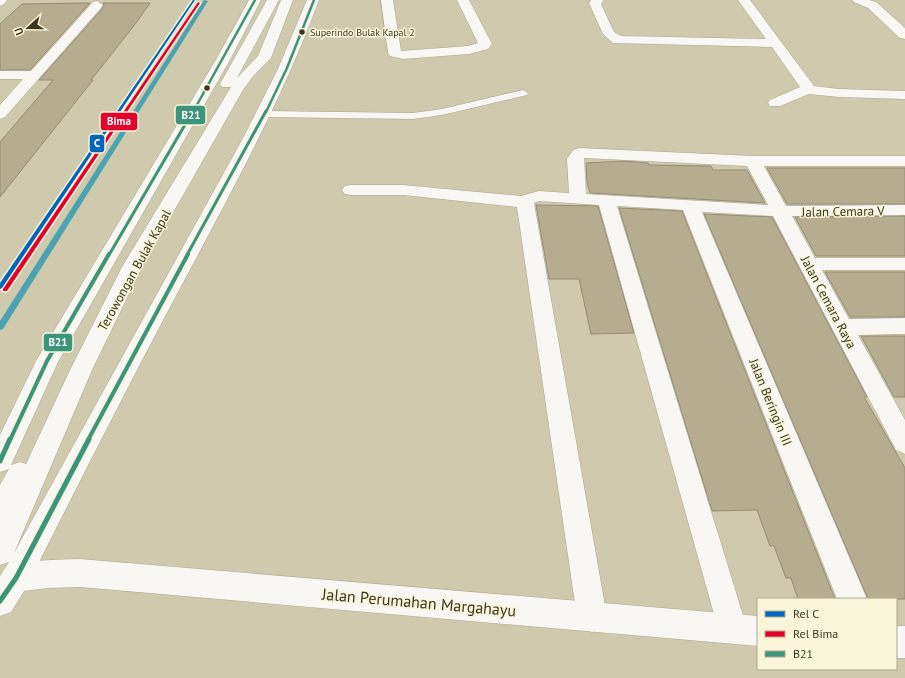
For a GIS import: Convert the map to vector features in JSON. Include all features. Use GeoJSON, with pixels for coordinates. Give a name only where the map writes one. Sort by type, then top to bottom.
{"type":"FeatureCollection","features":[{"type":"Feature","properties":{"kind":"main road"},"geometry":{"type":"LineString","coordinates":[[0,461],[47,361],[221,65],[255,0]]}},
{"type":"Feature","properties":{"kind":"main road","name":"Terowongan Bulak Kapal"},"geometry":{"type":"LineString","coordinates":[[0,511],[123,275],[273,0]]}},
{"type":"Feature","properties":{"kind":"main road","name":"Terowongan Bulak Kapal"},"geometry":{"type":"LineString","coordinates":[[0,552],[81,370],[132,266],[236,90],[248,73],[264,58],[287,0]]}},
{"type":"Feature","properties":{"kind":"main road"},"geometry":{"type":"LineString","coordinates":[[0,601],[16,578],[124,372],[265,114],[307,20],[313,0]]}},
{"type":"Feature","properties":{"kind":"main road"},"geometry":{"type":"LineString","coordinates":[[387,0],[395,54],[403,55],[469,50],[483,46],[485,44],[463,0]]}},
{"type":"Feature","properties":{"kind":"main road"},"geometry":{"type":"LineString","coordinates":[[598,0],[595,3],[608,34],[618,40],[776,43]]}},
{"type":"Feature","properties":{"kind":"main road"},"geometry":{"type":"LineString","coordinates":[[744,0],[807,85],[808,89]]}},
{"type":"Feature","properties":{"kind":"main road"},"geometry":{"type":"LineString","coordinates":[[858,0],[872,6],[905,35]]}},
{"type":"Feature","properties":{"kind":"main road"},"geometry":{"type":"LineString","coordinates":[[0,114],[97,5]]}},
{"type":"Feature","properties":{"kind":"main road"},"geometry":{"type":"LineString","coordinates":[[0,76],[35,75]]}},
{"type":"Feature","properties":{"kind":"main road"},"geometry":{"type":"LineString","coordinates":[[775,103],[808,89],[839,93],[905,95]]}},
{"type":"Feature","properties":{"kind":"main road"},"geometry":{"type":"LineString","coordinates":[[745,629],[592,199],[575,159],[578,153],[753,161],[905,161]]}},
{"type":"Feature","properties":{"kind":"main road","name":"Jalan Cemara Raya"},"geometry":{"type":"LineString","coordinates":[[753,161],[842,327],[896,408],[905,443]]}},
{"type":"Feature","properties":{"kind":"main road"},"geometry":{"type":"LineString","coordinates":[[350,190],[403,190],[525,202],[592,617]]}},
{"type":"Feature","properties":{"kind":"main road","name":"Jalan Cemara V"},"geometry":{"type":"LineString","coordinates":[[525,202],[530,198],[538,196],[780,211],[905,210]]}},
{"type":"Feature","properties":{"kind":"main road","name":"Jalan Beringin III"},"geometry":{"type":"LineString","coordinates":[[690,205],[852,598]]}},
{"type":"Feature","properties":{"kind":"main road"},"geometry":{"type":"LineString","coordinates":[[808,264],[905,264]]}},
{"type":"Feature","properties":{"kind":"main road"},"geometry":{"type":"LineString","coordinates":[[842,327],[905,326]]}},
{"type":"Feature","properties":{"kind":"main road","name":"Jalan Perumahan Margahayu"},"geometry":{"type":"LineString","coordinates":[[16,578],[48,574],[80,573],[745,629]]}},
{"type":"Feature","properties":{"kind":"lane"},"geometry":{"type":"LineString","coordinates":[[265,114],[413,116],[457,109],[522,93]]}},
{"type":"Feature","properties":{"kind":"building"},"geometry":{"type":"Polygon","coordinates":[[[90,3],[30,70],[0,70],[0,24],[22,4],[90,3]]]}},
{"type":"Feature","properties":{"kind":"building"},"geometry":{"type":"Polygon","coordinates":[[[103,3],[150,3],[91,80],[93,80],[0,197],[0,142],[53,80],[39,80],[102,9],[104,5],[103,3]]]}},
{"type":"Feature","properties":{"kind":"building"},"geometry":{"type":"Polygon","coordinates":[[[623,161],[648,163],[649,165],[711,166],[713,170],[747,170],[765,203],[590,193],[587,182],[586,163],[623,161]]]}},
{"type":"Feature","properties":{"kind":"building"},"geometry":{"type":"Polygon","coordinates":[[[767,168],[905,168],[905,204],[787,204],[767,168]]]}},
{"type":"Feature","properties":{"kind":"building"},"geometry":{"type":"Polygon","coordinates":[[[536,205],[598,206],[634,333],[591,334],[579,279],[549,279],[536,205]]]}},
{"type":"Feature","properties":{"kind":"building"},"geometry":{"type":"Polygon","coordinates":[[[619,208],[682,211],[835,598],[798,598],[791,578],[786,578],[774,546],[770,546],[757,510],[712,511],[619,208]]]}},
{"type":"Feature","properties":{"kind":"building"},"geometry":{"type":"Polygon","coordinates":[[[704,214],[772,217],[867,397],[864,397],[905,468],[905,599],[868,598],[704,214]]]}},
{"type":"Feature","properties":{"kind":"building"},"geometry":{"type":"Polygon","coordinates":[[[905,216],[905,256],[816,256],[795,217],[905,216]]]}},
{"type":"Feature","properties":{"kind":"building"},"geometry":{"type":"Polygon","coordinates":[[[825,272],[905,272],[905,317],[850,317],[825,272]]]}},
{"type":"Feature","properties":{"kind":"building"},"geometry":{"type":"Polygon","coordinates":[[[861,336],[905,336],[905,397],[894,397],[861,336]]]}},
{"type":"Feature","properties":{"kind":"waterway"},"geometry":{"type":"LineString","coordinates":[[0,327],[206,1]]}},
{"type":"Feature","properties":{"kind":"rail line","name":"C"},"geometry":{"type":"LineString","coordinates":[[0,287],[194,0]]}},
{"type":"Feature","properties":{"kind":"rail line","name":"Bima"},"geometry":{"type":"LineString","coordinates":[[5,290],[199,3]]}},
{"type":"Feature","properties":{"kind":"transit line","name":"B21"},"geometry":{"type":"LineString","coordinates":[[0,461],[47,361],[224,58],[255,0]]}},
{"type":"Feature","properties":{"kind":"transit line","name":"B21"},"geometry":{"type":"LineString","coordinates":[[0,601],[16,578],[162,302],[237,167],[271,102],[301,35],[314,0]]}},
{"type":"Feature","properties":{"kind":"place","name":"Superindo Bulak Kapal 2"},"geometry":{"type":"Point","coordinates":[302,32]}}]}
